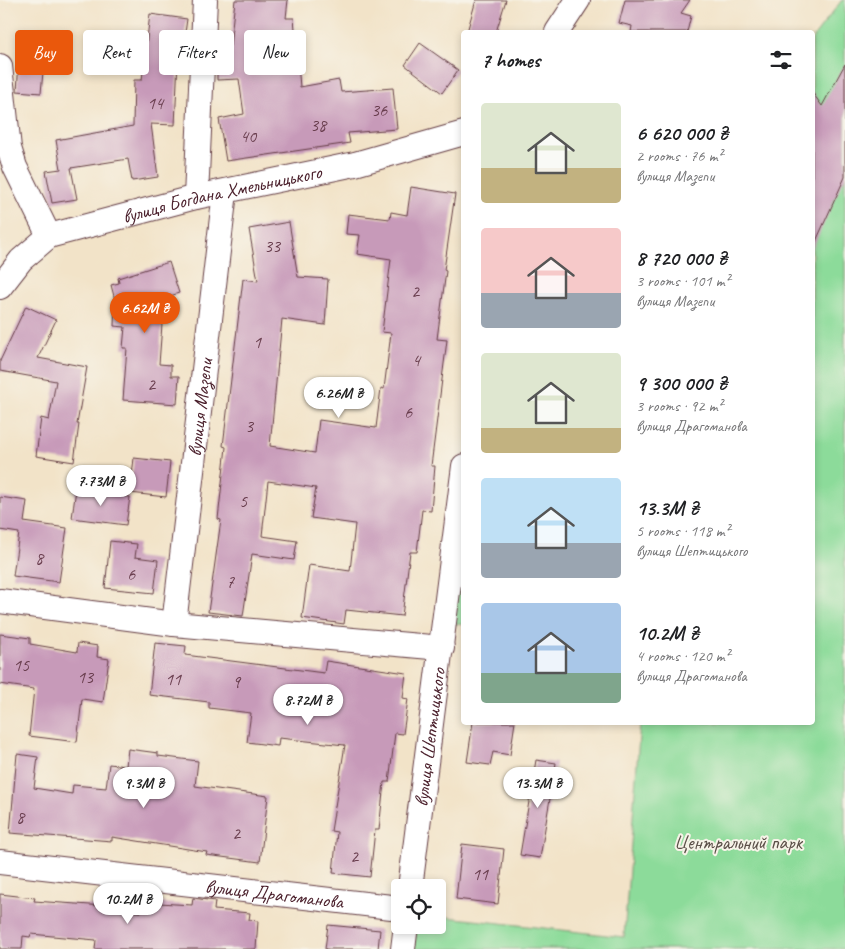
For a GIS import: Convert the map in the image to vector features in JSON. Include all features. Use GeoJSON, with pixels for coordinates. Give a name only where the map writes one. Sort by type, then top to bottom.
{"type":"FeatureCollection","features":[{"type":"Feature","properties":{"kind":"street"},"geometry":{"type":"LineString","coordinates":[[196,197],[205,0]]}},
{"type":"Feature","properties":{"kind":"street"},"geometry":{"type":"LineString","coordinates":[[558,30],[578,0]]}},
{"type":"Feature","properties":{"kind":"street"},"geometry":{"type":"LineString","coordinates":[[0,66],[9,148],[15,167],[48,236]]}},
{"type":"Feature","properties":{"kind":"street","name":"вулиця Богдана Хмельницького"},"geometry":{"type":"LineString","coordinates":[[0,287],[21,260],[48,236],[196,197],[355,164],[461,134]]}},
{"type":"Feature","properties":{"kind":"street","name":"вулиця Мазепи"},"geometry":{"type":"LineString","coordinates":[[174,624],[225,192]]}},
{"type":"Feature","properties":{"kind":"street","name":"вулиця Шептицького"},"geometry":{"type":"LineString","coordinates":[[411,879],[461,491]]}},
{"type":"Feature","properties":{"kind":"street"},"geometry":{"type":"LineString","coordinates":[[0,601],[174,624],[442,648]]}},
{"type":"Feature","properties":{"kind":"street","name":"вулиця Драгоманова"},"geometry":{"type":"LineString","coordinates":[[0,862],[391,907]]}},
{"type":"Feature","properties":{"kind":"street"},"geometry":{"type":"LineString","coordinates":[[403,949],[405,934]]}},
{"type":"Feature","properties":{"kind":"green space","name":"Центральний парк"},"geometry":{"type":"Polygon","coordinates":[[[842,0],[845,0],[845,949],[414,949],[416,934],[446,934],[446,917],[624,937],[640,725],[815,725],[815,35],[842,0]]]}},
{"type":"Feature","properties":{"kind":"green space"},"geometry":{"type":"Polygon","coordinates":[[[461,556],[461,624],[452,623],[461,556]]]}},
{"type":"Feature","properties":{"kind":"building"},"geometry":{"type":"Polygon","coordinates":[[[235,0],[288,0],[286,18],[294,18],[295,30],[244,30],[244,75],[299,75],[300,87],[339,80],[341,92],[393,88],[397,129],[348,133],[350,143],[226,161],[219,119],[244,114],[239,79],[217,80],[217,75],[234,75],[234,30],[232,30],[235,0]]]}},
{"type":"Feature","properties":{"kind":"building"},"geometry":{"type":"Polygon","coordinates":[[[476,0],[506,0],[497,30],[468,30],[476,0]]]}},
{"type":"Feature","properties":{"kind":"building"},"geometry":{"type":"Polygon","coordinates":[[[625,0],[690,0],[681,13],[691,16],[688,30],[631,30],[632,26],[619,23],[625,0]]]}},
{"type":"Feature","properties":{"kind":"building"},"geometry":{"type":"Polygon","coordinates":[[[150,14],[187,19],[185,30],[159,30],[159,75],[177,75],[175,125],[151,124],[158,177],[132,181],[128,159],[71,168],[77,199],[52,203],[46,171],[61,169],[56,140],[133,126],[134,80],[142,80],[143,75],[149,75],[148,30],[150,14]]]}},
{"type":"Feature","properties":{"kind":"building"},"geometry":{"type":"Polygon","coordinates":[[[420,43],[458,70],[442,93],[405,65],[420,43]]]}},
{"type":"Feature","properties":{"kind":"building"},"geometry":{"type":"Polygon","coordinates":[[[845,64],[845,177],[815,243],[815,96],[822,106],[845,64]]]}},
{"type":"Feature","properties":{"kind":"building"},"geometry":{"type":"Polygon","coordinates":[[[18,75],[43,75],[41,93],[17,91],[18,75]]]}},
{"type":"Feature","properties":{"kind":"building"},"geometry":{"type":"Polygon","coordinates":[[[411,187],[455,194],[444,270],[446,271],[437,339],[447,340],[431,466],[435,466],[431,511],[422,510],[417,552],[410,552],[402,616],[346,610],[344,624],[302,618],[309,565],[350,571],[355,524],[311,518],[316,488],[268,481],[262,536],[297,541],[294,560],[252,554],[243,616],[208,612],[221,520],[218,519],[226,447],[223,446],[243,279],[258,281],[249,229],[289,222],[298,277],[328,279],[325,325],[282,319],[270,446],[315,453],[319,420],[376,428],[381,388],[384,389],[391,333],[382,332],[391,259],[357,254],[360,235],[346,234],[348,214],[390,219],[391,212],[407,215],[411,187]]]}},
{"type":"Feature","properties":{"kind":"building"},"geometry":{"type":"Polygon","coordinates":[[[169,262],[179,293],[164,298],[159,364],[171,365],[171,376],[179,376],[177,404],[123,400],[127,348],[123,348],[125,327],[114,326],[115,300],[111,285],[119,283],[118,278],[169,262]]]}},
{"type":"Feature","properties":{"kind":"building"},"geometry":{"type":"Polygon","coordinates":[[[26,306],[56,320],[38,358],[87,367],[77,424],[79,424],[74,462],[36,456],[41,418],[49,420],[56,381],[0,371],[0,361],[26,306]]]}},
{"type":"Feature","properties":{"kind":"building"},"geometry":{"type":"Polygon","coordinates":[[[134,458],[170,462],[166,497],[130,493],[134,458]]]}},
{"type":"Feature","properties":{"kind":"building"},"geometry":{"type":"Polygon","coordinates":[[[76,489],[130,497],[126,525],[72,518],[76,489]]]}},
{"type":"Feature","properties":{"kind":"building"},"geometry":{"type":"Polygon","coordinates":[[[0,497],[27,501],[24,522],[67,528],[59,582],[13,576],[19,533],[0,530],[0,497]]]}},
{"type":"Feature","properties":{"kind":"building"},"geometry":{"type":"Polygon","coordinates":[[[110,541],[137,544],[135,557],[158,560],[154,593],[105,588],[110,541]]]}},
{"type":"Feature","properties":{"kind":"building"},"geometry":{"type":"Polygon","coordinates":[[[0,634],[30,638],[30,644],[77,652],[78,643],[98,646],[97,657],[109,659],[103,702],[82,699],[77,742],[29,736],[34,689],[0,684],[0,634]]]}},
{"type":"Feature","properties":{"kind":"building"},"geometry":{"type":"Polygon","coordinates":[[[155,643],[186,646],[185,655],[324,673],[326,661],[406,673],[403,698],[408,699],[403,734],[395,733],[389,782],[384,782],[379,830],[375,830],[370,877],[333,873],[337,832],[331,831],[345,745],[279,738],[278,746],[247,742],[251,713],[209,708],[209,702],[149,695],[155,643]]]}},
{"type":"Feature","properties":{"kind":"building"},"geometry":{"type":"Polygon","coordinates":[[[473,725],[515,725],[510,755],[493,752],[490,765],[467,762],[473,725]]]}},
{"type":"Feature","properties":{"kind":"building"},"geometry":{"type":"Polygon","coordinates":[[[128,749],[158,753],[158,756],[198,761],[195,786],[268,796],[260,862],[206,855],[207,852],[112,837],[112,841],[10,833],[17,754],[38,757],[34,788],[72,794],[73,785],[106,788],[109,764],[126,766],[128,749]]]}},
{"type":"Feature","properties":{"kind":"building"},"geometry":{"type":"Polygon","coordinates":[[[536,760],[556,763],[540,858],[520,855],[536,760]]]}},
{"type":"Feature","properties":{"kind":"building"},"geometry":{"type":"Polygon","coordinates":[[[462,844],[504,849],[498,904],[456,899],[462,844]]]}},
{"type":"Feature","properties":{"kind":"building"},"geometry":{"type":"Polygon","coordinates":[[[0,894],[35,898],[34,901],[102,906],[101,909],[141,912],[142,902],[192,905],[193,898],[215,901],[214,910],[250,913],[249,920],[258,921],[256,949],[95,949],[96,940],[31,934],[30,937],[23,936],[22,949],[0,949],[0,894]]]}},
{"type":"Feature","properties":{"kind":"building"},"geometry":{"type":"Polygon","coordinates":[[[328,925],[380,930],[378,949],[325,949],[328,925]]]}}]}
